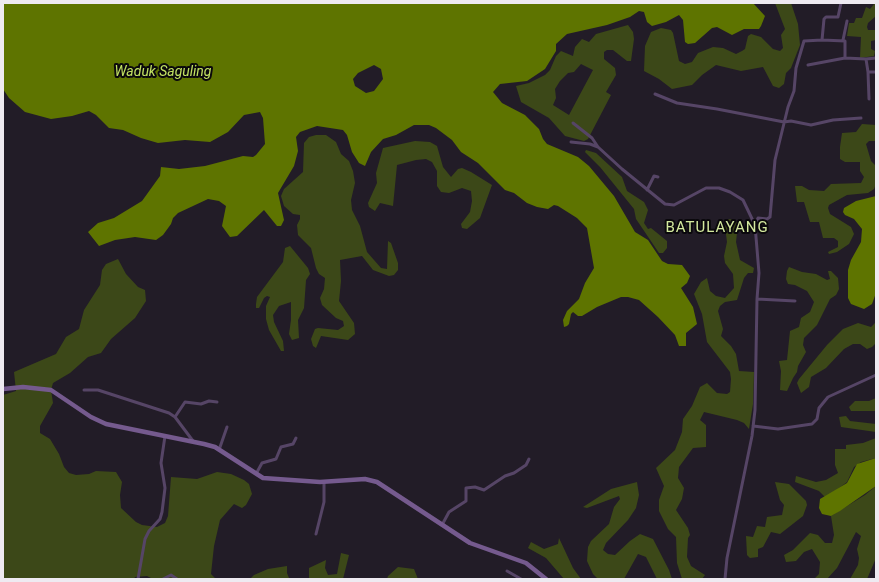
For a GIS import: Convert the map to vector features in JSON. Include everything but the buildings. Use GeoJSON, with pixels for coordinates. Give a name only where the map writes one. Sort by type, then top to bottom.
{"type":"FeatureCollection","features":[{"type":"Feature","properties":{"kind":"main road"},"geometry":{"type":"LineString","coordinates":[[3,388],[23,387],[51,390],[91,417],[106,424],[193,441],[219,450],[256,474],[267,478],[324,482],[365,479],[377,482],[442,525],[481,548],[526,563],[546,579]]}},
{"type":"Feature","properties":{"kind":"street"},"geometry":{"type":"LineString","coordinates":[[822,40],[824,19],[826,17],[838,17],[841,3]]}},
{"type":"Feature","properties":{"kind":"street"},"geometry":{"type":"LineString","coordinates":[[845,58],[846,42],[844,40],[847,21]]}},
{"type":"Feature","properties":{"kind":"street"},"geometry":{"type":"LineString","coordinates":[[755,225],[758,218],[767,219],[770,217],[775,160],[784,122],[794,91],[796,68],[804,41],[844,40]]}},
{"type":"Feature","properties":{"kind":"street"},"geometry":{"type":"LineString","coordinates":[[808,65],[845,58],[876,58]]}},
{"type":"Feature","properties":{"kind":"street"},"geometry":{"type":"LineString","coordinates":[[866,59],[869,99]]}},
{"type":"Feature","properties":{"kind":"street"},"geometry":{"type":"LineString","coordinates":[[868,72],[876,72]]}},
{"type":"Feature","properties":{"kind":"street"},"geometry":{"type":"LineString","coordinates":[[655,94],[676,103],[718,109],[784,122],[791,121],[812,125],[833,120],[861,118]]}},
{"type":"Feature","properties":{"kind":"street"},"geometry":{"type":"LineString","coordinates":[[573,123],[592,138],[598,147],[665,204],[671,205],[706,188],[713,187],[730,192],[743,200],[755,225],[759,273],[753,426],[727,558],[725,579]]}},
{"type":"Feature","properties":{"kind":"street"},"geometry":{"type":"LineString","coordinates":[[571,142],[590,144],[598,147]]}},
{"type":"Feature","properties":{"kind":"street"},"geometry":{"type":"LineString","coordinates":[[647,190],[654,176],[658,177]]}},
{"type":"Feature","properties":{"kind":"street"},"geometry":{"type":"LineString","coordinates":[[757,299],[795,301]]}},
{"type":"Feature","properties":{"kind":"street"},"geometry":{"type":"LineString","coordinates":[[753,426],[778,429],[812,424],[817,419],[819,408],[828,397],[876,375]]}},
{"type":"Feature","properties":{"kind":"street"},"geometry":{"type":"LineString","coordinates":[[84,390],[103,391],[169,413],[175,417],[193,441]]}},
{"type":"Feature","properties":{"kind":"street"},"geometry":{"type":"LineString","coordinates":[[175,417],[185,402],[201,404],[209,401],[217,402]]}},
{"type":"Feature","properties":{"kind":"street"},"geometry":{"type":"LineString","coordinates":[[219,450],[227,427]]}},
{"type":"Feature","properties":{"kind":"street"},"geometry":{"type":"LineString","coordinates":[[138,579],[145,539],[149,531],[160,519],[162,512],[165,488],[161,463],[165,436]]}},
{"type":"Feature","properties":{"kind":"street"},"geometry":{"type":"LineString","coordinates":[[256,474],[262,463],[276,459],[281,447],[293,444],[296,438]]}},
{"type":"Feature","properties":{"kind":"street"},"geometry":{"type":"LineString","coordinates":[[442,525],[449,512],[466,501],[466,488],[475,487],[484,490],[505,476],[514,473],[526,465],[528,459]]}},
{"type":"Feature","properties":{"kind":"street"},"geometry":{"type":"LineString","coordinates":[[316,534],[324,502],[324,482]]}},
{"type":"Feature","properties":{"kind":"street"},"geometry":{"type":"LineString","coordinates":[[507,571],[521,579]]}},
{"type":"Feature","properties":{"kind":"street"},"geometry":{"type":"LineString","coordinates":[[163,579],[171,575],[177,579]]}},
{"type":"Feature","properties":{"kind":"shaded area"},"geometry":{"type":"Polygon","coordinates":[[[775,3],[791,3],[798,24],[800,45],[791,68],[786,73],[784,84],[779,88],[773,86],[763,67],[741,71],[716,65],[702,75],[692,85],[672,89],[659,79],[644,71],[645,46],[651,32],[661,28],[671,30],[673,33],[679,61],[685,64],[692,62],[698,53],[713,47],[723,48],[736,54],[745,49],[748,36],[751,34],[761,37],[773,49],[780,51],[783,48],[781,35],[785,29],[775,3]]]}},
{"type":"Feature","properties":{"kind":"shaded area"},"geometry":{"type":"Polygon","coordinates":[[[875,3],[876,16],[868,23],[867,27],[868,30],[876,30],[876,40],[871,41],[871,49],[875,51],[874,56],[860,58],[861,37],[847,36],[849,23],[854,23],[856,18],[862,18],[866,7],[870,9],[875,3]]]}},
{"type":"Feature","properties":{"kind":"shaded area"},"geometry":{"type":"Polygon","coordinates":[[[628,25],[633,32],[634,39],[631,61],[627,61],[613,50],[607,50],[604,52],[604,59],[615,68],[616,75],[606,92],[611,95],[588,139],[584,141],[565,136],[549,118],[521,102],[516,86],[529,83],[545,75],[550,70],[556,56],[561,51],[573,56],[575,47],[582,39],[589,42],[596,34],[628,25]],[[581,64],[574,72],[568,73],[555,89],[556,98],[553,105],[569,115],[593,70],[581,64]]]}},
{"type":"Feature","properties":{"kind":"shaded area"},"geometry":{"type":"Polygon","coordinates":[[[862,124],[876,125],[876,141],[869,141],[866,144],[871,161],[876,166],[876,184],[874,189],[868,193],[847,195],[829,205],[828,208],[830,214],[851,227],[854,234],[849,244],[837,252],[829,254],[828,252],[838,247],[838,241],[834,238],[823,238],[819,222],[810,222],[804,202],[797,202],[795,186],[802,186],[809,190],[824,191],[831,184],[861,183],[864,177],[860,171],[860,162],[845,162],[840,159],[840,147],[842,133],[856,132],[862,124]]]}},
{"type":"Feature","properties":{"kind":"shaded area"},"geometry":{"type":"Polygon","coordinates":[[[326,135],[336,142],[341,154],[349,161],[353,171],[355,183],[351,200],[352,210],[360,226],[367,252],[381,268],[387,269],[388,241],[391,243],[398,263],[398,270],[394,275],[389,276],[373,270],[362,256],[340,260],[341,281],[339,301],[354,323],[355,334],[348,340],[321,336],[316,348],[313,346],[311,339],[315,329],[338,330],[344,326],[343,321],[336,318],[322,305],[320,298],[324,289],[325,278],[319,274],[316,268],[311,248],[298,235],[297,225],[300,215],[293,214],[284,206],[281,196],[284,189],[303,172],[304,143],[309,137],[326,135]]]}},
{"type":"Feature","properties":{"kind":"shaded area"},"geometry":{"type":"Polygon","coordinates":[[[415,141],[430,142],[437,146],[443,167],[451,177],[458,169],[462,168],[492,185],[480,218],[467,229],[462,228],[461,224],[470,212],[472,201],[471,191],[462,188],[449,193],[441,192],[437,186],[437,171],[432,162],[426,159],[397,165],[393,206],[380,203],[375,211],[369,207],[368,203],[377,183],[376,173],[383,148],[415,141]]]}},
{"type":"Feature","properties":{"kind":"shaded area"},"geometry":{"type":"Polygon","coordinates":[[[586,150],[596,153],[622,177],[627,191],[644,202],[648,210],[644,223],[648,229],[651,228],[667,241],[667,248],[663,253],[659,253],[636,219],[634,209],[600,167],[585,152],[586,150]]]}},
{"type":"Feature","properties":{"kind":"shaded area"},"geometry":{"type":"Polygon","coordinates":[[[728,219],[735,220],[738,224],[736,242],[740,260],[754,268],[753,273],[748,273],[744,278],[737,300],[725,302],[720,306],[718,311],[723,329],[721,336],[731,346],[736,354],[739,371],[754,372],[753,404],[749,429],[744,423],[737,420],[704,412],[700,420],[706,425],[706,447],[693,448],[679,467],[678,478],[684,488],[682,499],[676,510],[688,528],[690,535],[688,538],[687,557],[691,566],[705,575],[702,579],[682,579],[677,563],[676,537],[668,529],[659,511],[659,500],[664,486],[656,468],[675,450],[682,432],[683,419],[692,406],[700,387],[707,383],[717,393],[727,394],[730,392],[730,372],[707,342],[702,314],[694,294],[701,282],[707,278],[710,291],[716,296],[725,298],[734,288],[733,274],[725,263],[724,256],[727,242],[725,227],[728,219]]]}},
{"type":"Feature","properties":{"kind":"shaded area"},"geometry":{"type":"Polygon","coordinates":[[[290,246],[308,268],[310,274],[306,280],[304,308],[298,320],[299,338],[292,340],[289,334],[291,302],[279,306],[273,315],[274,322],[283,341],[284,351],[281,351],[269,330],[266,319],[266,306],[270,297],[267,296],[264,298],[259,308],[256,308],[256,304],[257,297],[283,262],[285,248],[290,246]]]}},
{"type":"Feature","properties":{"kind":"shaded area"},"geometry":{"type":"Polygon","coordinates":[[[118,259],[126,274],[138,287],[145,290],[146,301],[135,318],[111,339],[101,353],[88,357],[70,373],[53,383],[51,390],[53,403],[40,426],[40,433],[50,439],[59,454],[64,467],[69,473],[76,475],[89,474],[96,471],[116,472],[122,482],[120,495],[121,508],[136,522],[142,525],[157,527],[165,523],[168,516],[171,477],[197,479],[217,472],[231,474],[249,484],[252,494],[246,505],[242,508],[234,504],[220,520],[214,546],[211,574],[216,579],[153,579],[147,576],[135,577],[134,579],[3,579],[3,395],[16,391],[14,372],[56,354],[66,337],[79,329],[84,310],[100,285],[102,270],[106,264],[118,259]]]}},
{"type":"Feature","properties":{"kind":"shaded area"},"geometry":{"type":"Polygon","coordinates":[[[789,267],[802,272],[816,274],[827,280],[830,279],[828,271],[831,271],[838,278],[839,289],[836,295],[830,299],[817,325],[804,338],[803,345],[806,352],[787,391],[780,390],[781,371],[779,361],[787,360],[790,331],[799,327],[801,318],[810,312],[814,302],[807,291],[795,285],[788,284],[786,279],[789,267]]]}},
{"type":"Feature","properties":{"kind":"shaded area"},"geometry":{"type":"Polygon","coordinates":[[[876,322],[876,343],[872,347],[867,349],[860,344],[853,344],[844,349],[826,368],[811,377],[809,387],[801,393],[797,383],[799,379],[827,345],[843,329],[858,323],[871,327],[876,322]]]}},
{"type":"Feature","properties":{"kind":"shaded area"},"geometry":{"type":"Polygon","coordinates":[[[876,398],[876,411],[851,411],[849,407],[855,401],[869,401],[876,398]]]}},
{"type":"Feature","properties":{"kind":"shaded area"},"geometry":{"type":"Polygon","coordinates":[[[846,416],[850,421],[876,424],[876,432],[841,427],[839,417],[846,416]]]}},
{"type":"Feature","properties":{"kind":"shaded area"},"geometry":{"type":"Polygon","coordinates":[[[876,438],[876,458],[861,462],[854,467],[847,482],[825,497],[819,491],[795,482],[796,476],[816,482],[826,480],[838,473],[835,465],[835,449],[846,449],[846,445],[863,443],[876,438]]]}},
{"type":"Feature","properties":{"kind":"shaded area"},"geometry":{"type":"Polygon","coordinates":[[[637,482],[639,495],[636,508],[628,520],[606,543],[603,550],[608,554],[615,555],[640,534],[653,539],[672,579],[657,579],[646,557],[638,554],[624,579],[598,579],[593,574],[587,561],[588,547],[591,541],[609,524],[614,507],[620,499],[619,496],[587,508],[583,507],[611,489],[637,482]]]}},
{"type":"Feature","properties":{"kind":"shaded area"},"geometry":{"type":"Polygon","coordinates":[[[775,482],[789,484],[806,501],[807,505],[803,516],[780,534],[771,532],[763,547],[758,549],[758,557],[750,558],[747,555],[746,536],[753,537],[757,526],[765,527],[767,517],[782,515],[784,505],[780,500],[775,482]]]}},
{"type":"Feature","properties":{"kind":"shaded area"},"geometry":{"type":"Polygon","coordinates":[[[876,486],[876,558],[867,579],[850,579],[858,565],[859,558],[857,549],[861,536],[856,532],[837,568],[827,579],[814,579],[819,574],[820,562],[812,549],[804,552],[796,561],[786,562],[784,555],[793,550],[810,533],[818,535],[825,543],[832,543],[834,535],[831,516],[865,495],[876,486]]]}},
{"type":"Feature","properties":{"kind":"shaded area"},"geometry":{"type":"Polygon","coordinates":[[[559,538],[573,568],[581,579],[564,579],[546,558],[528,548],[531,542],[544,549],[558,544],[559,538]]]}},
{"type":"Feature","properties":{"kind":"shaded area"},"geometry":{"type":"Polygon","coordinates":[[[341,553],[349,555],[343,579],[309,579],[309,568],[326,560],[325,568],[328,575],[337,574],[341,553]]]}},
{"type":"Feature","properties":{"kind":"shaded area"},"geometry":{"type":"Polygon","coordinates":[[[287,566],[289,578],[304,579],[250,579],[254,575],[268,569],[287,566]]]}},
{"type":"Feature","properties":{"kind":"shaded area"},"geometry":{"type":"Polygon","coordinates":[[[398,567],[414,569],[418,579],[387,579],[388,576],[398,567]]]}},
{"type":"Feature","properties":{"kind":"water","name":"Waduk Saguling"},"geometry":{"type":"Polygon","coordinates":[[[3,3],[753,3],[765,16],[759,29],[744,29],[732,35],[717,27],[712,28],[695,43],[688,44],[685,42],[683,20],[679,15],[666,22],[652,26],[647,22],[644,12],[639,11],[630,17],[607,25],[567,34],[556,44],[556,51],[545,69],[527,81],[500,84],[493,92],[502,103],[525,115],[539,129],[547,144],[578,157],[589,166],[614,196],[635,232],[648,240],[662,261],[668,264],[682,265],[690,276],[687,283],[681,288],[693,307],[697,324],[686,333],[686,346],[679,346],[675,335],[639,300],[628,297],[621,297],[597,307],[582,316],[578,316],[573,312],[571,314],[569,324],[564,327],[563,320],[567,311],[579,299],[585,283],[594,268],[587,228],[577,218],[558,206],[554,205],[548,209],[537,207],[527,203],[514,193],[505,190],[478,163],[461,152],[452,140],[436,128],[429,125],[414,125],[396,135],[383,139],[371,152],[365,166],[359,163],[352,152],[347,135],[343,130],[317,126],[300,132],[296,137],[298,151],[294,166],[278,193],[284,220],[281,226],[277,226],[264,210],[237,236],[230,237],[222,226],[226,206],[219,201],[208,199],[178,213],[173,218],[171,224],[163,235],[156,240],[135,237],[115,240],[99,246],[88,232],[98,223],[114,218],[142,201],[160,176],[161,167],[179,169],[205,166],[243,156],[253,157],[256,155],[265,144],[263,118],[260,112],[244,115],[228,132],[210,142],[185,140],[158,143],[141,138],[123,130],[109,128],[96,115],[89,111],[72,116],[51,119],[25,112],[9,98],[3,89],[3,3]],[[374,65],[358,73],[353,79],[355,86],[366,93],[374,91],[383,79],[381,69],[374,65]]]}},
{"type":"Feature","properties":{"kind":"water"},"geometry":{"type":"Polygon","coordinates":[[[876,196],[876,293],[872,304],[864,309],[851,304],[848,298],[848,270],[851,260],[861,242],[862,229],[854,219],[845,215],[843,212],[844,208],[856,201],[876,196]]]}},
{"type":"Feature","properties":{"kind":"water"},"geometry":{"type":"Polygon","coordinates":[[[876,458],[876,486],[831,516],[822,514],[819,508],[820,499],[847,483],[857,464],[876,458]]]}},
{"type":"Feature","properties":{"kind":"district","name":"BATULAYANG"},"geometry":{"type":"Point","coordinates":[717,228]}}]}
